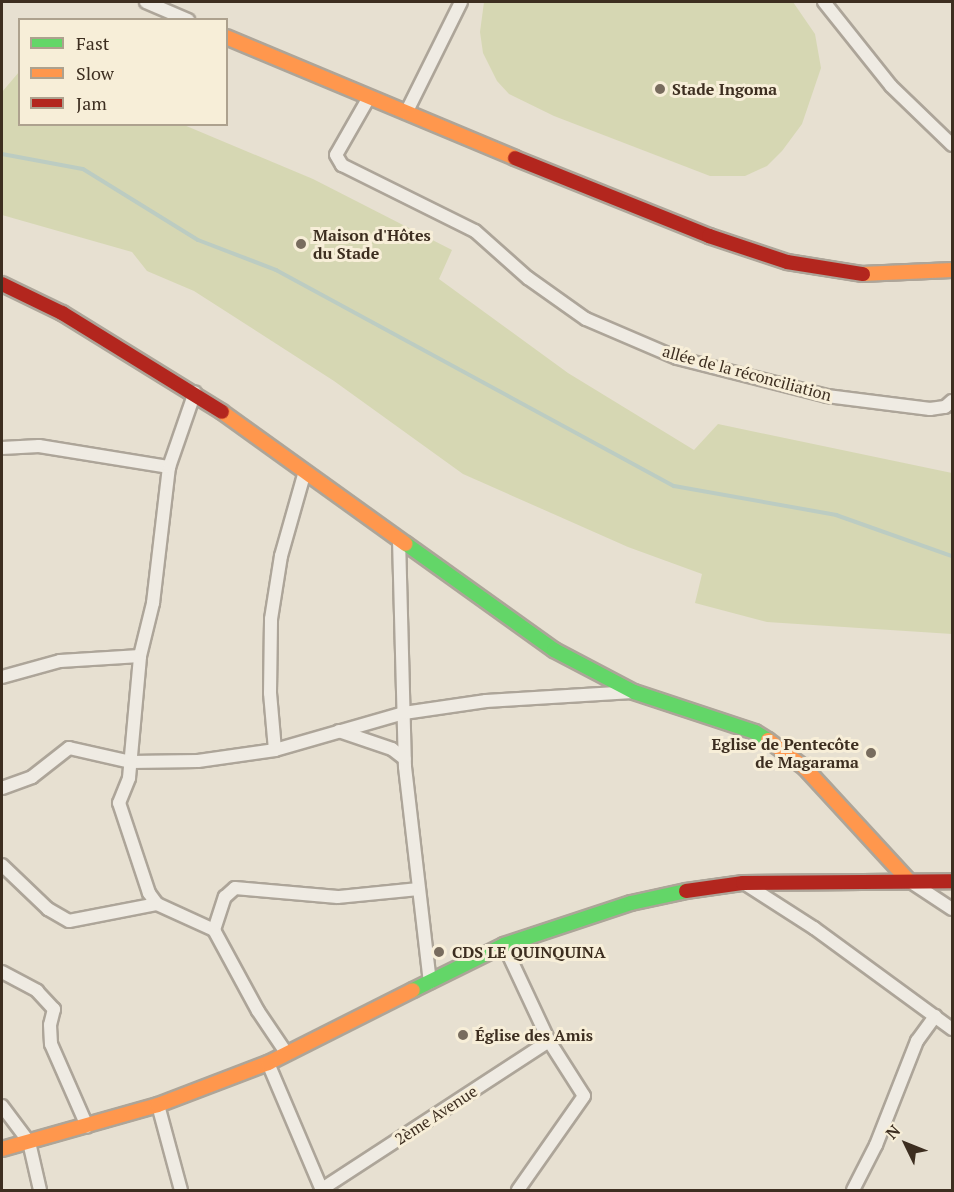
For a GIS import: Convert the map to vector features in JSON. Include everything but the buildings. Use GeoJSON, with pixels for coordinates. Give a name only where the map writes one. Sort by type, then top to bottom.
{"type":"FeatureCollection","features":[{"type":"Feature","properties":{"kind":"street"},"geometry":{"type":"LineString","coordinates":[[146,2],[183,18]]}},
{"type":"Feature","properties":{"kind":"street"},"geometry":{"type":"LineString","coordinates":[[406,113],[460,2]]}},
{"type":"Feature","properties":{"kind":"street"},"geometry":{"type":"LineString","coordinates":[[824,2],[891,86],[952,145]]}},
{"type":"Feature","properties":{"kind":"street"},"geometry":{"type":"LineString","coordinates":[[228,38],[368,99],[709,236],[787,262],[865,274],[952,270]]}},
{"type":"Feature","properties":{"kind":"street","name":"allée de la réconciliation"},"geometry":{"type":"LineString","coordinates":[[368,99],[336,155],[342,165],[475,231],[528,278],[586,318],[678,358],[827,396],[930,409],[945,407],[952,401]]}},
{"type":"Feature","properties":{"kind":"street"},"geometry":{"type":"LineString","coordinates":[[2,284],[62,313],[195,392],[554,650],[634,692],[755,732],[774,744],[805,768],[909,881],[952,909]]}},
{"type":"Feature","properties":{"kind":"street"},"geometry":{"type":"LineString","coordinates":[[195,392],[169,467],[153,603],[141,656],[131,762],[120,809],[128,838],[140,858],[149,893],[157,903],[214,930],[258,1011],[286,1054]]}},
{"type":"Feature","properties":{"kind":"street"},"geometry":{"type":"LineString","coordinates":[[2,448],[39,446],[169,467]]}},
{"type":"Feature","properties":{"kind":"street"},"geometry":{"type":"LineString","coordinates":[[275,750],[270,693],[271,619],[281,556],[305,471]]}},
{"type":"Feature","properties":{"kind":"street"},"geometry":{"type":"LineString","coordinates":[[399,539],[398,617],[405,759],[430,983]]}},
{"type":"Feature","properties":{"kind":"street"},"geometry":{"type":"LineString","coordinates":[[2,677],[60,661],[141,656]]}},
{"type":"Feature","properties":{"kind":"street"},"geometry":{"type":"LineString","coordinates":[[2,788],[32,777],[63,749],[131,762],[198,761],[275,750],[404,713],[486,701],[634,692]]}},
{"type":"Feature","properties":{"kind":"street"},"geometry":{"type":"LineString","coordinates":[[339,731],[392,749],[405,759]]}},
{"type":"Feature","properties":{"kind":"street"},"geometry":{"type":"LineString","coordinates":[[2,865],[48,909],[69,921],[157,903]]}},
{"type":"Feature","properties":{"kind":"street"},"geometry":{"type":"LineString","coordinates":[[2,1149],[158,1105],[268,1063],[504,945],[631,903],[707,886],[743,883],[952,881]]}},
{"type":"Feature","properties":{"kind":"street"},"geometry":{"type":"LineString","coordinates":[[743,883],[814,928],[952,1029]]}},
{"type":"Feature","properties":{"kind":"street"},"geometry":{"type":"LineString","coordinates":[[214,930],[225,897],[235,888],[338,897],[418,889]]}},
{"type":"Feature","properties":{"kind":"street"},"geometry":{"type":"LineString","coordinates":[[504,945],[549,1041],[584,1096],[518,1191]]}},
{"type":"Feature","properties":{"kind":"street"},"geometry":{"type":"LineString","coordinates":[[2,972],[37,991],[54,1009],[50,1024],[51,1044],[87,1126]]}},
{"type":"Feature","properties":{"kind":"street"},"geometry":{"type":"LineString","coordinates":[[853,1191],[876,1145],[917,1041],[935,1017]]}},
{"type":"Feature","properties":{"kind":"street","name":"2ème Avenue"},"geometry":{"type":"LineString","coordinates":[[322,1190],[549,1041]]}},
{"type":"Feature","properties":{"kind":"street"},"geometry":{"type":"LineString","coordinates":[[268,1063],[322,1190]]}},
{"type":"Feature","properties":{"kind":"street"},"geometry":{"type":"LineString","coordinates":[[158,1105],[181,1191]]}},
{"type":"Feature","properties":{"kind":"street"},"geometry":{"type":"LineString","coordinates":[[2,1106],[29,1142],[40,1191]]}},
{"type":"Feature","properties":{"kind":"green space","name":"Stade Ingoma"},"geometry":{"type":"Polygon","coordinates":[[[484,2],[793,2],[815,34],[821,68],[802,124],[782,151],[767,166],[745,176],[710,176],[554,116],[509,94],[497,81],[483,53],[480,32],[484,2]]]}},
{"type":"Feature","properties":{"kind":"green space"},"geometry":{"type":"Polygon","coordinates":[[[18,73],[18,126],[186,126],[313,179],[452,250],[439,279],[568,373],[694,450],[718,424],[952,473],[952,634],[767,622],[695,603],[702,574],[628,547],[463,474],[334,381],[194,291],[147,271],[132,252],[2,215],[2,92],[18,73]]]}},
{"type":"Feature","properties":{"kind":"waterway"},"geometry":{"type":"LineString","coordinates":[[2,154],[83,169],[198,240],[276,270],[674,486],[836,515],[952,556]]}},
{"type":"Feature","properties":{"kind":"traffic: fast"},"geometry":{"type":"LineString","coordinates":[[406,544],[554,650],[634,692],[755,732],[768,740]]}},
{"type":"Feature","properties":{"kind":"traffic: fast"},"geometry":{"type":"LineString","coordinates":[[413,990],[504,945],[631,903],[686,891]]}},
{"type":"Feature","properties":{"kind":"traffic: slow"},"geometry":{"type":"LineString","coordinates":[[228,38],[515,158]]}},
{"type":"Feature","properties":{"kind":"traffic: slow"},"geometry":{"type":"LineString","coordinates":[[863,274],[952,270]]}},
{"type":"Feature","properties":{"kind":"traffic: slow"},"geometry":{"type":"LineString","coordinates":[[222,412],[406,544]]}},
{"type":"Feature","properties":{"kind":"traffic: slow"},"geometry":{"type":"LineString","coordinates":[[768,740],[805,768],[909,881]]}},
{"type":"Feature","properties":{"kind":"traffic: slow"},"geometry":{"type":"LineString","coordinates":[[2,1149],[158,1105],[268,1063],[413,990]]}},
{"type":"Feature","properties":{"kind":"traffic: jam"},"geometry":{"type":"LineString","coordinates":[[515,158],[709,236],[787,262],[863,274]]}},
{"type":"Feature","properties":{"kind":"traffic: jam"},"geometry":{"type":"LineString","coordinates":[[2,284],[62,313],[222,412]]}},
{"type":"Feature","properties":{"kind":"traffic: jam"},"geometry":{"type":"LineString","coordinates":[[686,891],[743,883],[952,881]]}},
{"type":"Feature","properties":{"kind":"place","name":"Stade Ingoma"},"geometry":{"type":"Point","coordinates":[660,89]}},
{"type":"Feature","properties":{"kind":"place","name":"Maison d'Hôtes du Stade"},"geometry":{"type":"Point","coordinates":[301,244]}},
{"type":"Feature","properties":{"kind":"place","name":"Eglise de Pentecôte de Magarama"},"geometry":{"type":"Point","coordinates":[871,753]}},
{"type":"Feature","properties":{"kind":"place","name":"CDS LE QUINQUINA"},"geometry":{"type":"Point","coordinates":[439,952]}},
{"type":"Feature","properties":{"kind":"place","name":"Église des Amis"},"geometry":{"type":"Point","coordinates":[463,1035]}}]}
